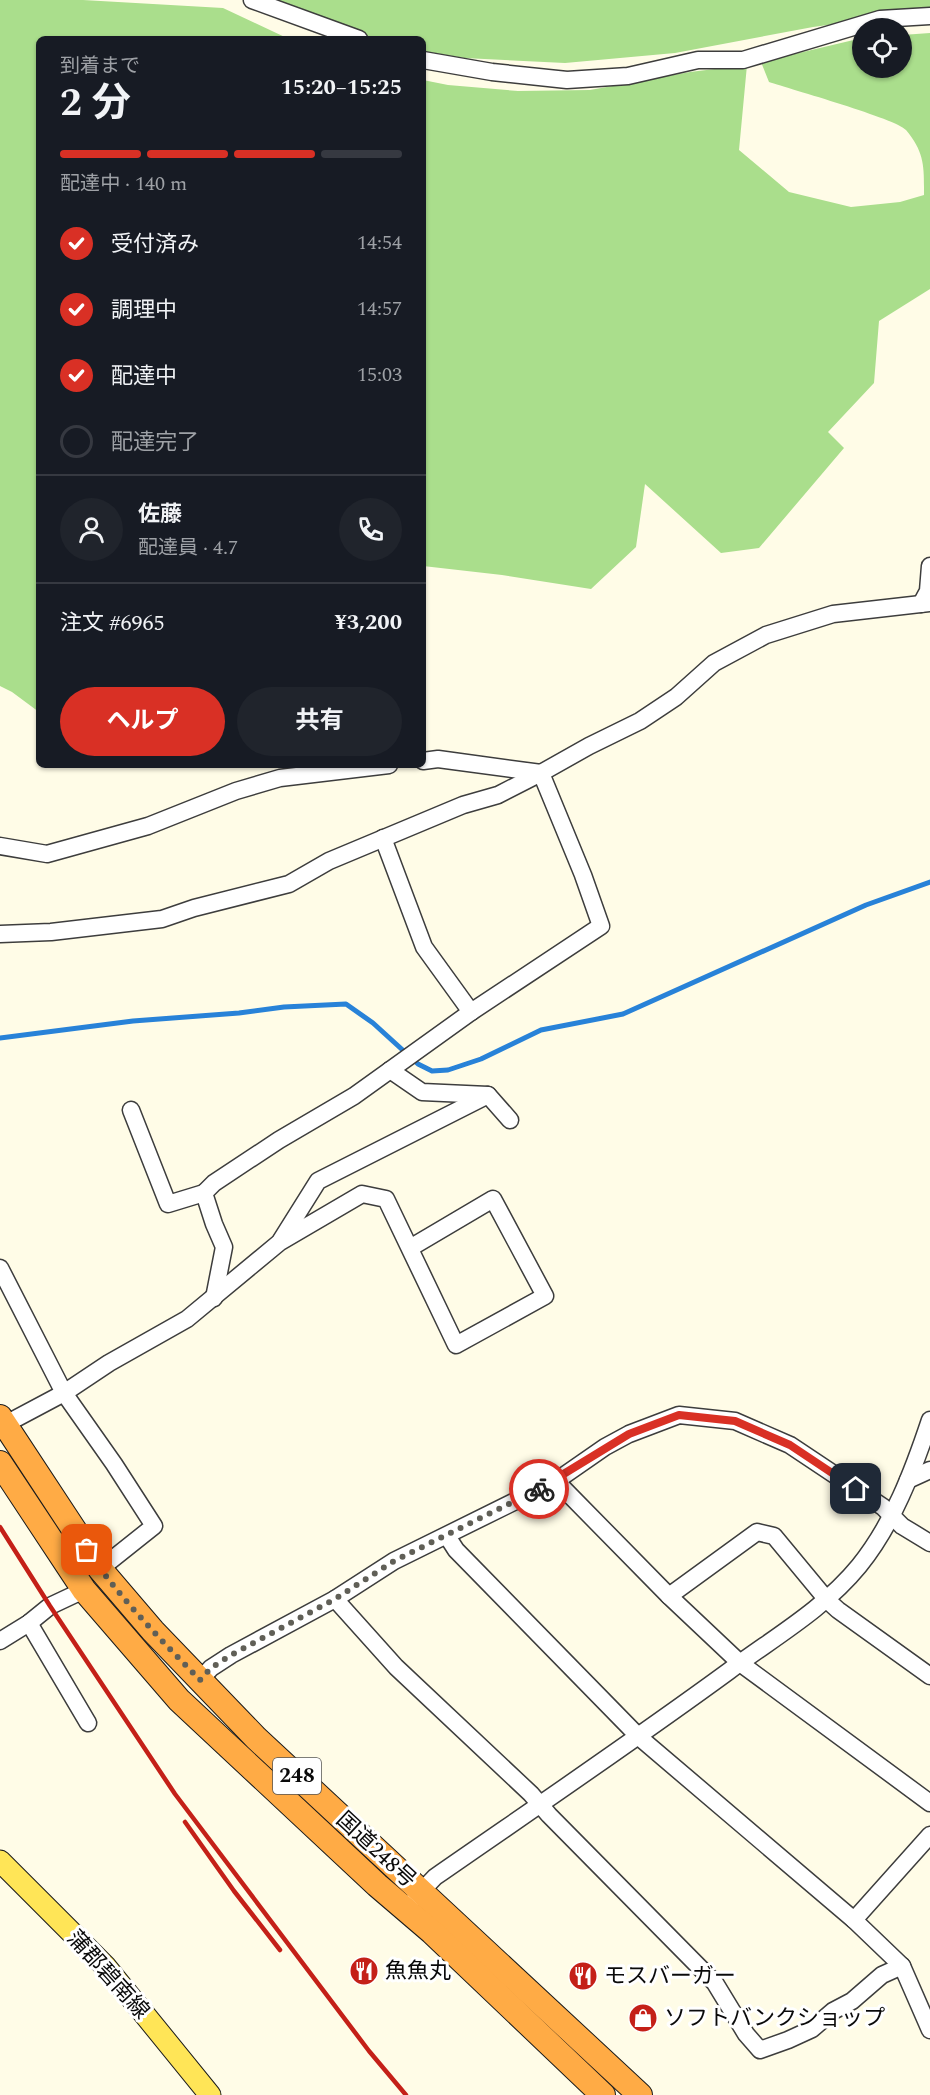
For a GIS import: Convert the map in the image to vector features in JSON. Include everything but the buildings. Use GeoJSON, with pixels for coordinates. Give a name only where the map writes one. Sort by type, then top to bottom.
{"type":"FeatureCollection","features":[{"type":"Feature","properties":{"kind":"highway","name":"国道248号"},"geometry":{"type":"LineString","coordinates":[[2,1423],[100,1569],[153,1631],[256,1738],[640,2095]]}},
{"type":"Feature","properties":{"kind":"highway","name":"国道248号"},"geometry":{"type":"LineString","coordinates":[[0,1463],[84,1590],[179,1700],[404,1909],[432,1932],[603,2095]]}},
{"type":"Feature","properties":{"kind":"main road","name":"蒲郡碧南線"},"geometry":{"type":"LineString","coordinates":[[0,1860],[106,1967],[205,2094]]}},
{"type":"Feature","properties":{"kind":"street"},"geometry":{"type":"LineString","coordinates":[[252,0],[351,36]]}},
{"type":"Feature","properties":{"kind":"street"},"geometry":{"type":"LineString","coordinates":[[426,61],[492,72],[567,80],[628,76],[698,60],[743,60],[880,20],[930,16]]}},
{"type":"Feature","properties":{"kind":"street"},"geometry":{"type":"LineString","coordinates":[[0,934],[51,932],[162,919],[194,908],[289,884],[329,861],[463,805],[498,795],[541,773],[640,721],[676,697],[714,663],[766,635],[833,614],[925,604],[930,566]]}},
{"type":"Feature","properties":{"kind":"street"},"geometry":{"type":"LineString","coordinates":[[426,761],[438,759],[541,773]]}},
{"type":"Feature","properties":{"kind":"street"},"geometry":{"type":"LineString","coordinates":[[0,846],[46,854],[148,826],[236,791],[280,778],[364,768]]}},
{"type":"Feature","properties":{"kind":"street"},"geometry":{"type":"LineString","coordinates":[[131,1110],[168,1204],[204,1193],[214,1183],[279,1140],[354,1096],[471,1012],[601,926],[583,875],[541,773]]}},
{"type":"Feature","properties":{"kind":"street"},"geometry":{"type":"LineString","coordinates":[[383,838],[424,948],[471,1012]]}},
{"type":"Feature","properties":{"kind":"street"},"geometry":{"type":"LineString","coordinates":[[390,1070],[422,1092],[488,1095],[510,1120]]}},
{"type":"Feature","properties":{"kind":"street"},"geometry":{"type":"LineString","coordinates":[[280,1242],[318,1181],[488,1095]]}},
{"type":"Feature","properties":{"kind":"street"},"geometry":{"type":"LineString","coordinates":[[204,1193],[214,1224],[225,1247],[214,1298]]}},
{"type":"Feature","properties":{"kind":"street"},"geometry":{"type":"LineString","coordinates":[[2,1423],[64,1393],[110,1363],[187,1319],[280,1242],[362,1194],[386,1199],[456,1345],[545,1296],[493,1199],[410,1248]]}},
{"type":"Feature","properties":{"kind":"street"},"geometry":{"type":"LineString","coordinates":[[0,1268],[64,1393],[154,1526],[100,1569]]}},
{"type":"Feature","properties":{"kind":"street"},"geometry":{"type":"LineString","coordinates":[[200,1680],[211,1668],[231,1655],[335,1599],[394,1561],[556,1481],[605,1447],[629,1434],[679,1415],[735,1421],[790,1445],[883,1507],[902,1526],[930,1542]]}},
{"type":"Feature","properties":{"kind":"street"},"geometry":{"type":"LineString","coordinates":[[404,1909],[435,1877],[639,1737],[827,1600],[859,1565],[891,1517],[908,1480],[930,1420]]}},
{"type":"Feature","properties":{"kind":"street"},"geometry":{"type":"LineString","coordinates":[[908,1480],[930,1470]]}},
{"type":"Feature","properties":{"kind":"street"},"geometry":{"type":"LineString","coordinates":[[556,1481],[669,1596],[740,1663],[930,1803]]}},
{"type":"Feature","properties":{"kind":"street"},"geometry":{"type":"LineString","coordinates":[[669,1596],[757,1532],[774,1536],[838,1610],[930,1676]]}},
{"type":"Feature","properties":{"kind":"street"},"geometry":{"type":"LineString","coordinates":[[447,1536],[456,1550],[639,1737],[854,1920],[902,1965],[930,2030]]}},
{"type":"Feature","properties":{"kind":"street"},"geometry":{"type":"LineString","coordinates":[[0,1641],[29,1623],[50,1606],[84,1590]]}},
{"type":"Feature","properties":{"kind":"street"},"geometry":{"type":"LineString","coordinates":[[335,1599],[396,1667],[541,1804],[549,1815],[715,1983],[746,2034],[760,2050],[812,2029],[833,2011],[852,2001],[882,1975],[902,1965]]}},
{"type":"Feature","properties":{"kind":"street"},"geometry":{"type":"LineString","coordinates":[[29,1623],[88,1723]]}},
{"type":"Feature","properties":{"kind":"street"},"geometry":{"type":"LineString","coordinates":[[854,1920],[930,1835]]}},
{"type":"Feature","properties":{"kind":"green space"},"geometry":{"type":"Polygon","coordinates":[[[0,0],[83,0],[223,8],[283,36],[36,36],[36,710],[0,686],[0,0]]]}},
{"type":"Feature","properties":{"kind":"green space"},"geometry":{"type":"Polygon","coordinates":[[[277,0],[930,0],[930,11],[879,18],[852,18],[852,22],[675,53],[565,63],[464,58],[426,52],[426,36],[361,36],[277,0]]]}},
{"type":"Feature","properties":{"kind":"green space"},"geometry":{"type":"Polygon","coordinates":[[[930,33],[930,289],[879,321],[874,383],[828,432],[844,448],[759,548],[721,553],[645,484],[636,547],[591,589],[426,566],[426,81],[448,85],[518,91],[590,90],[690,72],[747,65],[739,150],[789,192],[851,207],[900,202],[924,195],[924,176],[920,153],[906,130],[884,119],[842,104],[769,82],[761,62],[852,40],[852,78],[912,78],[912,34],[930,33]]]}},
{"type":"Feature","properties":{"kind":"waterway"},"geometry":{"type":"LineString","coordinates":[[0,1038],[133,1021],[239,1013],[284,1007],[346,1004],[373,1023],[418,1064],[432,1071],[448,1070],[481,1059],[541,1030],[623,1014],[866,905],[930,882]]}},
{"type":"Feature","properties":{"kind":"railway"},"geometry":{"type":"LineString","coordinates":[[0,1527],[175,1794],[369,2051],[406,2095]]}},
{"type":"Feature","properties":{"kind":"railway"},"geometry":{"type":"LineString","coordinates":[[185,1822],[280,1950]]}},
{"type":"Feature","properties":{"kind":"way so far"},"geometry":{"type":"LineString","coordinates":[[87,1550],[100,1569],[153,1631],[200,1680],[211,1668],[231,1655],[335,1599],[394,1561],[539,1489]]}},
{"type":"Feature","properties":{"kind":"place","name":"魚魚丸"},"geometry":{"type":"Point","coordinates":[364,1971]}},
{"type":"Feature","properties":{"kind":"place","name":"モスバーガー"},"geometry":{"type":"Point","coordinates":[583,1976]}},
{"type":"Feature","properties":{"kind":"place","name":"ソフトバンクショップ"},"geometry":{"type":"Point","coordinates":[643,2018]}},
{"type":"Feature","properties":{"kind":"route"},"geometry":{"type":"LineString","coordinates":[[539,1489],[556,1481],[605,1447],[629,1434],[679,1415],[735,1421],[790,1445],[856,1489]]}}]}
